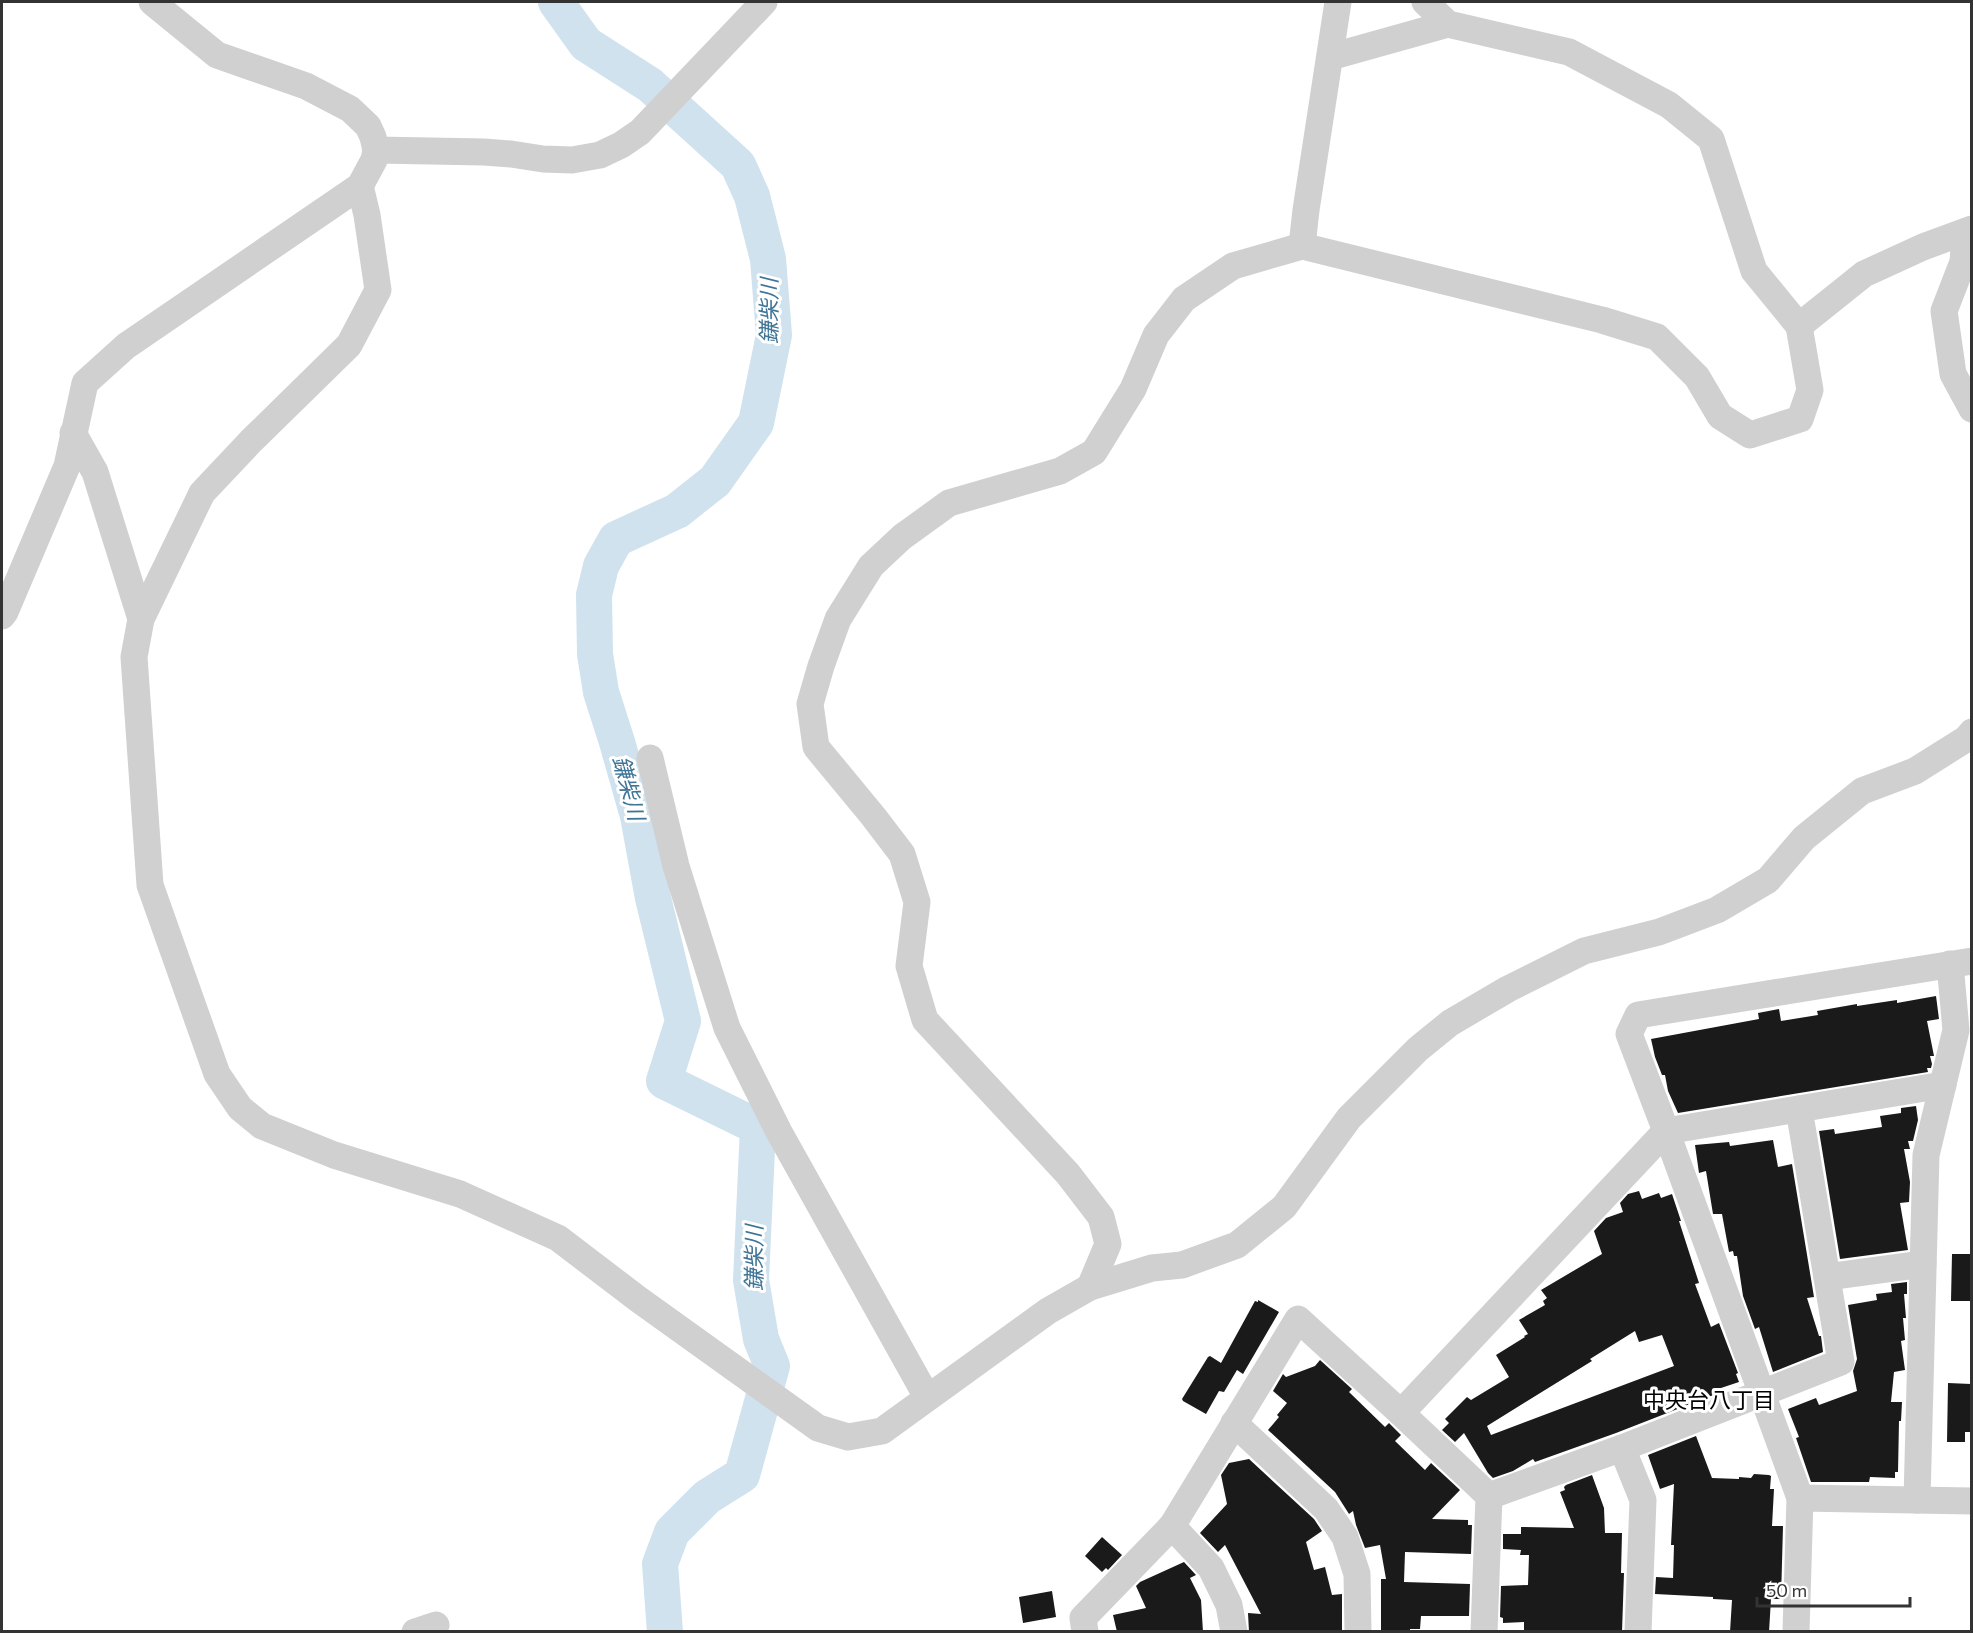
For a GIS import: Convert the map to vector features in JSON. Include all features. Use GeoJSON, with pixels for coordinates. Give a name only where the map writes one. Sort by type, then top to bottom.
{"type":"FeatureCollection","features":[{"type":"Feature","properties":{"kind":"street"},"geometry":{"type":"LineString","coordinates":[[2,616],[66,466],[85,383],[126,346],[360,186],[374,160],[376,150],[369,126],[350,109],[306,86],[217,55],[152,2]]}},
{"type":"Feature","properties":{"kind":"street"},"geometry":{"type":"LineString","coordinates":[[376,150],[493,153],[572,160],[600,155],[621,145],[639,132],[764,2]]}},
{"type":"Feature","properties":{"kind":"street"},"geometry":{"type":"LineString","coordinates":[[1302,246],[1338,2]]}},
{"type":"Feature","properties":{"kind":"street"},"geometry":{"type":"LineString","coordinates":[[1425,2],[1448,24]]}},
{"type":"Feature","properties":{"kind":"street"},"geometry":{"type":"LineString","coordinates":[[1090,1287],[1108,1244],[1101,1217],[1068,1174],[925,1020],[909,966],[917,902],[902,854],[816,747],[810,704],[821,666],[838,618],[871,566],[902,537],[949,502],[1060,471],[1094,452],[1133,389],[1156,335],[1184,299],[1233,266],[1302,246],[1602,320],[1657,337],[1697,377],[1720,416],[1750,435],[1800,419],[1810,390],[1799,326],[1754,271],[1711,140],[1669,105],[1569,52],[1448,24],[1330,57]]}},
{"type":"Feature","properties":{"kind":"street"},"geometry":{"type":"LineString","coordinates":[[360,186],[367,215],[378,290],[349,345],[251,441],[202,493],[141,620],[134,657],[150,885],[217,1074],[240,1108],[262,1126],[334,1155],[460,1194],[558,1238],[752,1382],[818,1428],[848,1437],[882,1431],[927,1396],[1048,1311],[1090,1287],[1152,1268],[1182,1265],[1237,1245],[1284,1207],[1349,1118],[1418,1049],[1450,1023],[1508,989],[1584,951],[1659,932],[1718,910],[1768,880],[1804,838],[1862,791],[1915,771],[1966,739],[1971,732]]}},
{"type":"Feature","properties":{"kind":"street"},"geometry":{"type":"LineString","coordinates":[[1799,326],[1864,274],[1968,231],[1963,262],[1944,311],[1953,374],[1971,409]]}},
{"type":"Feature","properties":{"kind":"street"},"geometry":{"type":"LineString","coordinates":[[73,433],[95,472],[141,620]]}},
{"type":"Feature","properties":{"kind":"street"},"geometry":{"type":"LineString","coordinates":[[650,758],[676,867],[727,1028],[779,1132],[927,1396]]}},
{"type":"Feature","properties":{"kind":"street"},"geometry":{"type":"LineString","coordinates":[[1796,1632],[1800,1498],[1629,1034],[1638,1015],[1961,963],[1956,1030],[1926,1155],[1917,1500]]}},
{"type":"Feature","properties":{"kind":"street"},"geometry":{"type":"LineString","coordinates":[[1401,1413],[1666,1131],[1943,1085]]}},
{"type":"Feature","properties":{"kind":"street"},"geometry":{"type":"LineString","coordinates":[[1489,1496],[1622,1448],[1841,1362],[1799,1109]]}},
{"type":"Feature","properties":{"kind":"street"},"geometry":{"type":"LineString","coordinates":[[1827,1277],[1923,1264]]}},
{"type":"Feature","properties":{"kind":"street"},"geometry":{"type":"LineString","coordinates":[[1084,1625],[1172,1526],[1298,1319],[1489,1496],[1484,1632]]}},
{"type":"Feature","properties":{"kind":"street"},"geometry":{"type":"LineString","coordinates":[[1234,1423],[1326,1509],[1345,1537],[1357,1574],[1358,1632]]}},
{"type":"Feature","properties":{"kind":"street"},"geometry":{"type":"LineString","coordinates":[[1622,1448],[1643,1500],[1638,1632]]}},
{"type":"Feature","properties":{"kind":"street"},"geometry":{"type":"LineString","coordinates":[[1800,1498],[1971,1501]]}},
{"type":"Feature","properties":{"kind":"street"},"geometry":{"type":"LineString","coordinates":[[1172,1526],[1211,1568],[1229,1605],[1234,1632]]}},
{"type":"Feature","properties":{"kind":"building"},"geometry":{"type":"Polygon","coordinates":[[[1936,996],[1939,1019],[1927,1021],[1934,1056],[1930,1056],[1932,1064],[1931,1068],[1927,1068],[1928,1072],[1678,1113],[1668,1091],[1665,1075],[1662,1075],[1655,1057],[1651,1039],[1759,1019],[1758,1013],[1779,1009],[1781,1021],[1818,1015],[1817,1011],[1857,1004],[1857,1006],[1897,1000],[1897,1003],[1936,996]]]}},
{"type":"Feature","properties":{"kind":"building"},"geometry":{"type":"Polygon","coordinates":[[[1916,1106],[1918,1120],[1913,1141],[1908,1141],[1910,1149],[1904,1149],[1910,1182],[1909,1202],[1900,1203],[1908,1250],[1840,1259],[1819,1131],[1834,1129],[1835,1134],[1882,1127],[1880,1116],[1901,1113],[1901,1108],[1916,1106]]]}},
{"type":"Feature","properties":{"kind":"building"},"geometry":{"type":"Polygon","coordinates":[[[1773,1140],[1778,1167],[1792,1164],[1814,1297],[1807,1298],[1819,1336],[1821,1336],[1823,1352],[1773,1372],[1759,1327],[1755,1329],[1743,1296],[1737,1256],[1734,1256],[1733,1251],[1729,1252],[1722,1214],[1713,1214],[1706,1171],[1699,1173],[1695,1145],[1729,1142],[1730,1146],[1773,1140]]]}},
{"type":"Feature","properties":{"kind":"building"},"geometry":{"type":"Polygon","coordinates":[[[1639,1191],[1642,1199],[1659,1193],[1661,1198],[1672,1194],[1699,1283],[1695,1284],[1711,1327],[1719,1323],[1738,1373],[1736,1374],[1739,1382],[1715,1390],[1716,1394],[1616,1433],[1535,1462],[1533,1459],[1513,1471],[1493,1478],[1464,1433],[1455,1442],[1442,1430],[1449,1423],[1445,1419],[1467,1397],[1471,1400],[1509,1377],[1496,1355],[1528,1334],[1519,1320],[1545,1305],[1543,1301],[1547,1298],[1541,1290],[1602,1254],[1594,1231],[1606,1218],[1623,1212],[1620,1203],[1628,1194],[1639,1191]],[[1635,1331],[1590,1359],[1592,1361],[1487,1426],[1491,1435],[1674,1366],[1662,1335],[1639,1342],[1635,1331]]]}},
{"type":"Feature","properties":{"kind":"building"},"geometry":{"type":"Polygon","coordinates":[[[1952,1254],[1971,1254],[1971,1301],[1951,1301],[1952,1254]]]}},
{"type":"Feature","properties":{"kind":"building"},"geometry":{"type":"Polygon","coordinates":[[[1907,1282],[1907,1294],[1904,1294],[1906,1318],[1903,1318],[1905,1340],[1901,1341],[1905,1370],[1894,1372],[1891,1402],[1902,1402],[1901,1421],[1899,1421],[1898,1472],[1895,1472],[1895,1478],[1870,1477],[1869,1482],[1811,1482],[1796,1438],[1799,1437],[1788,1409],[1816,1398],[1819,1405],[1857,1391],[1853,1371],[1857,1359],[1848,1305],[1877,1300],[1876,1294],[1892,1292],[1891,1284],[1907,1282]]]}},
{"type":"Feature","properties":{"kind":"building"},"geometry":{"type":"Polygon","coordinates":[[[1258,1300],[1279,1312],[1243,1374],[1237,1370],[1224,1392],[1219,1391],[1206,1414],[1183,1401],[1182,1399],[1208,1357],[1221,1363],[1255,1301],[1258,1302],[1258,1300]]]}},
{"type":"Feature","properties":{"kind":"building"},"geometry":{"type":"Polygon","coordinates":[[[1320,1360],[1352,1389],[1349,1392],[1385,1427],[1389,1423],[1401,1435],[1395,1441],[1425,1470],[1431,1463],[1460,1490],[1432,1519],[1468,1520],[1468,1525],[1472,1525],[1471,1554],[1405,1552],[1404,1582],[1470,1584],[1469,1616],[1421,1616],[1420,1629],[1410,1629],[1410,1632],[1381,1632],[1381,1579],[1386,1579],[1380,1545],[1365,1548],[1353,1511],[1349,1514],[1335,1492],[1268,1430],[1287,1403],[1273,1391],[1283,1374],[1286,1377],[1315,1366],[1320,1360]]]}},
{"type":"Feature","properties":{"kind":"building"},"geometry":{"type":"Polygon","coordinates":[[[1948,1383],[1971,1384],[1971,1432],[1965,1432],[1965,1442],[1947,1442],[1948,1383]]]}},
{"type":"Feature","properties":{"kind":"building"},"geometry":{"type":"Polygon","coordinates":[[[1696,1436],[1712,1478],[1751,1478],[1754,1474],[1771,1476],[1770,1489],[1774,1489],[1772,1526],[1783,1526],[1781,1599],[1771,1599],[1769,1632],[1730,1632],[1732,1600],[1655,1594],[1656,1577],[1673,1578],[1674,1545],[1671,1545],[1674,1484],[1660,1489],[1648,1455],[1696,1436]]]}},
{"type":"Feature","properties":{"kind":"building"},"geometry":{"type":"Polygon","coordinates":[[[1249,1459],[1314,1519],[1322,1531],[1306,1542],[1314,1570],[1325,1567],[1332,1595],[1342,1594],[1342,1632],[1249,1632],[1248,1613],[1261,1614],[1225,1545],[1218,1552],[1200,1533],[1227,1504],[1221,1475],[1229,1463],[1249,1459]]]}},
{"type":"Feature","properties":{"kind":"building"},"geometry":{"type":"Polygon","coordinates":[[[1592,1475],[1604,1508],[1605,1533],[1622,1533],[1621,1573],[1624,1573],[1622,1632],[1524,1632],[1524,1622],[1503,1623],[1503,1618],[1500,1617],[1501,1586],[1528,1585],[1529,1555],[1520,1555],[1521,1550],[1503,1549],[1503,1534],[1521,1534],[1521,1527],[1574,1528],[1560,1492],[1565,1490],[1566,1485],[1592,1475]]]}},
{"type":"Feature","properties":{"kind":"building"},"geometry":{"type":"Polygon","coordinates":[[[1102,1537],[1122,1555],[1108,1570],[1106,1568],[1102,1572],[1085,1556],[1102,1537]]]}},
{"type":"Feature","properties":{"kind":"building"},"geometry":{"type":"Polygon","coordinates":[[[1184,1562],[1196,1575],[1190,1578],[1201,1600],[1203,1632],[1117,1632],[1113,1615],[1146,1608],[1136,1586],[1184,1562]]]}},
{"type":"Feature","properties":{"kind":"building"},"geometry":{"type":"Polygon","coordinates":[[[1052,1591],[1056,1617],[1023,1623],[1019,1597],[1052,1591]]]}},
{"type":"Feature","properties":{"kind":"waterway","name":"鎌柴川"},"geometry":{"type":"LineString","coordinates":[[556,2],[586,44],[650,85],[738,165],[752,196],[768,259],[774,335],[756,423],[715,481],[677,511],[616,539],[601,566],[594,595],[595,654],[601,692],[638,816],[653,898],[683,1021],[664,1081],[758,1127],[751,1280],[761,1339],[772,1366],[742,1475],[707,1497],[672,1532],[660,1564],[665,1632]]}},
{"type":"Feature","properties":{"kind":"district","name":"中央台八丁目"},"geometry":{"type":"Point","coordinates":[1709,1400]}}]}
